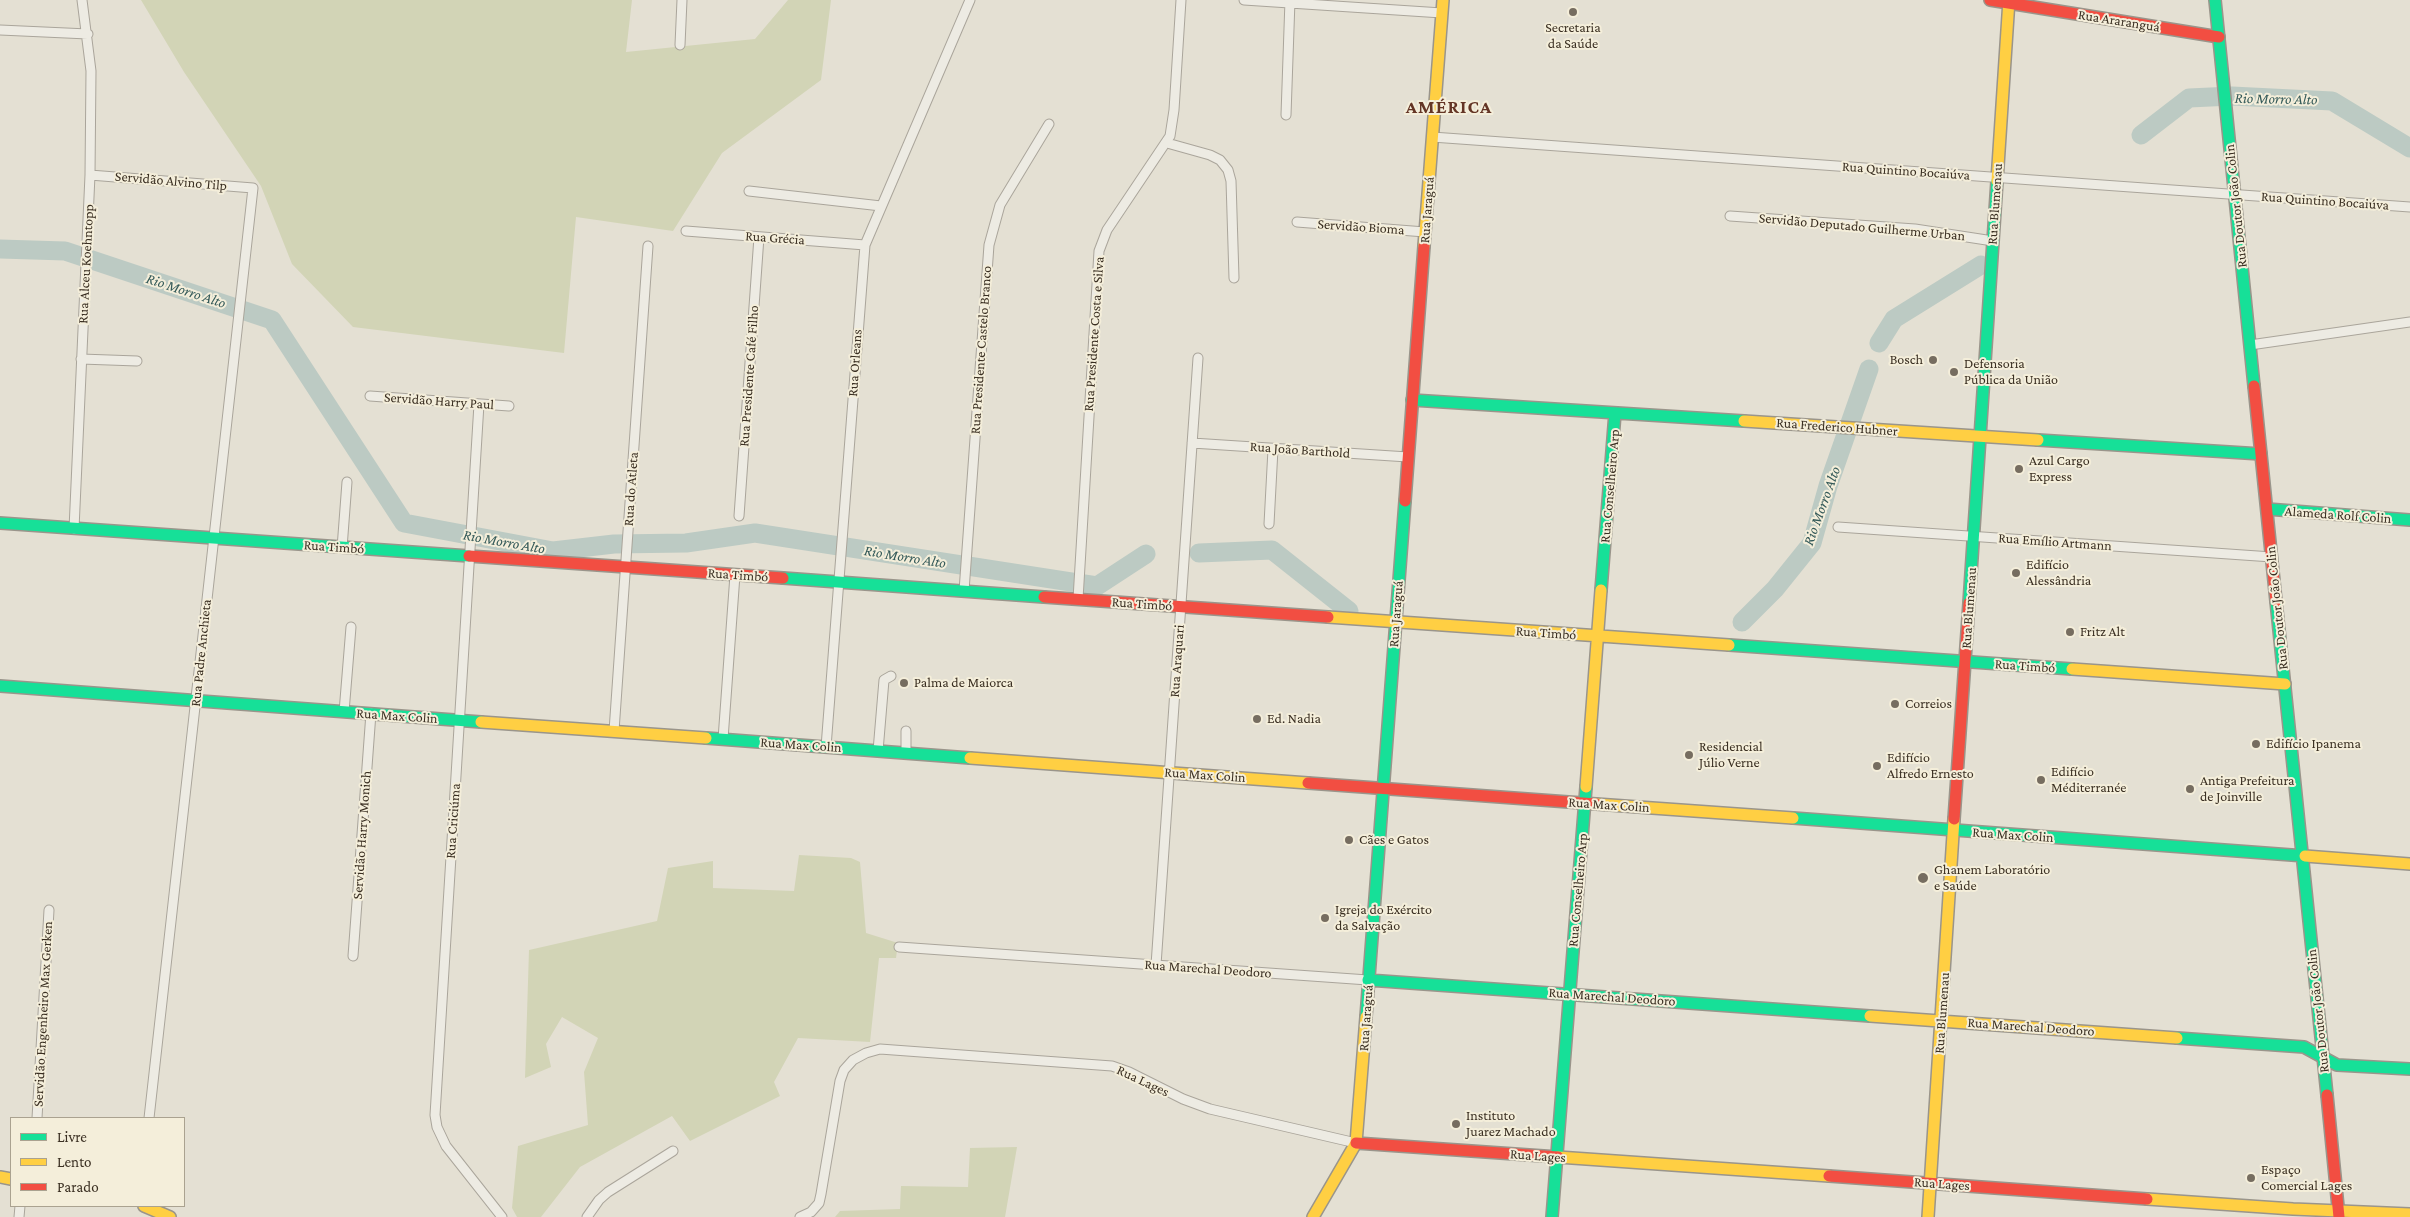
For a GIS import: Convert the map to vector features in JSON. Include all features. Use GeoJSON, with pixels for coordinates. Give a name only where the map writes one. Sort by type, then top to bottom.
{"type":"FeatureCollection","features":[{"type":"Feature","properties":{"kind":"main road","name":"Rua Jaraguá"},"geometry":{"type":"LineString","coordinates":[[1313,1217],[1356,1143],[1443,0]]}},
{"type":"Feature","properties":{"kind":"main road","name":"Rua Araranguá"},"geometry":{"type":"LineString","coordinates":[[1990,0],[2219,37]]}},
{"type":"Feature","properties":{"kind":"main road","name":"Rua Doutor João Colin"},"geometry":{"type":"LineString","coordinates":[[2215,0],[2339,1214]]}},
{"type":"Feature","properties":{"kind":"main road","name":"Rua Blumenau"},"geometry":{"type":"LineString","coordinates":[[1928,1217],[2009,2]]}},
{"type":"Feature","properties":{"kind":"main road","name":"Rua Frederico Hubner"},"geometry":{"type":"LineString","coordinates":[[1412,400],[2261,454]]}},
{"type":"Feature","properties":{"kind":"main road","name":"Rua Conselheiro Arp"},"geometry":{"type":"LineString","coordinates":[[1552,1217],[1616,413]]}},
{"type":"Feature","properties":{"kind":"main road","name":"Alameda Rolf Colin"},"geometry":{"type":"LineString","coordinates":[[2267,510],[2410,520]]}},
{"type":"Feature","properties":{"kind":"main road","name":"Rua Timbó"},"geometry":{"type":"LineString","coordinates":[[0,524],[342,548],[470,551],[735,575],[964,591],[1079,595],[1181,607],[2285,684]]}},
{"type":"Feature","properties":{"kind":"main road","name":"Rua Max Colin"},"geometry":{"type":"LineString","coordinates":[[0,686],[2410,864]]}},
{"type":"Feature","properties":{"kind":"main road","name":"Rua Marechal Deodoro"},"geometry":{"type":"LineString","coordinates":[[1368,980],[2304,1047],[2337,1064],[2410,1070]]}},
{"type":"Feature","properties":{"kind":"main road","name":"Rua Lages"},"geometry":{"type":"LineString","coordinates":[[1356,1143],[1931,1183],[2339,1214],[2410,1214]]}},
{"type":"Feature","properties":{"kind":"main road"},"geometry":{"type":"LineString","coordinates":[[146,1207],[170,1217]]}},
{"type":"Feature","properties":{"kind":"street","name":"Rua Alceu Koehntopp"},"geometry":{"type":"LineString","coordinates":[[74,529],[90,174],[91,94],[88,34],[82,0]]}},
{"type":"Feature","properties":{"kind":"street"},"geometry":{"type":"LineString","coordinates":[[680,45],[682,0]]}},
{"type":"Feature","properties":{"kind":"street","name":"Rua Orleans"},"geometry":{"type":"LineString","coordinates":[[826,747],[864,245],[970,0]]}},
{"type":"Feature","properties":{"kind":"street","name":"Rua Presidente Costa e Silva"},"geometry":{"type":"LineString","coordinates":[[1079,595],[1098,250],[1107,230],[1167,143],[1173,117],[1181,0]]}},
{"type":"Feature","properties":{"kind":"street"},"geometry":{"type":"LineString","coordinates":[[1244,0],[1442,13]]}},
{"type":"Feature","properties":{"kind":"street"},"geometry":{"type":"LineString","coordinates":[[1286,115],[1290,2]]}},
{"type":"Feature","properties":{"kind":"street"},"geometry":{"type":"LineString","coordinates":[[0,30],[88,34]]}},
{"type":"Feature","properties":{"kind":"street","name":"Rua Presidente Castelo Branco"},"geometry":{"type":"LineString","coordinates":[[964,591],[990,238],[1000,205],[1049,124]]}},
{"type":"Feature","properties":{"kind":"street","name":"Rua Quintino Bocaiúva"},"geometry":{"type":"LineString","coordinates":[[1432,137],[2410,207]]}},
{"type":"Feature","properties":{"kind":"street"},"geometry":{"type":"LineString","coordinates":[[1167,143],[1210,155],[1220,160],[1228,170],[1231,181],[1234,278]]}},
{"type":"Feature","properties":{"kind":"street","name":"Servidão Alvino Tilp"},"geometry":{"type":"LineString","coordinates":[[90,174],[253,188]]}},
{"type":"Feature","properties":{"kind":"street","name":"Rua Padre Anchieta"},"geometry":{"type":"LineString","coordinates":[[149,1117],[253,188]]}},
{"type":"Feature","properties":{"kind":"street"},"geometry":{"type":"LineString","coordinates":[[749,191],[881,206]]}},
{"type":"Feature","properties":{"kind":"street","name":"Servidão Deputado Guilherme Urban"},"geometry":{"type":"LineString","coordinates":[[1730,216],[1915,229],[1993,241]]}},
{"type":"Feature","properties":{"kind":"street","name":"Servidão Bioma"},"geometry":{"type":"LineString","coordinates":[[1297,222],[1425,232]]}},
{"type":"Feature","properties":{"kind":"street","name":"Rua Grécia"},"geometry":{"type":"LineString","coordinates":[[686,231],[864,245]]}},
{"type":"Feature","properties":{"kind":"street","name":"Rua Presidente Café Filho"},"geometry":{"type":"LineString","coordinates":[[739,516],[759,237]]}},
{"type":"Feature","properties":{"kind":"street","name":"Rua do Atleta"},"geometry":{"type":"LineString","coordinates":[[614,731],[648,246]]}},
{"type":"Feature","properties":{"kind":"street"},"geometry":{"type":"LineString","coordinates":[[2250,345],[2410,322]]}},
{"type":"Feature","properties":{"kind":"street","name":"Rua Araquari"},"geometry":{"type":"LineString","coordinates":[[1156,965],[1198,358]]}},
{"type":"Feature","properties":{"kind":"street"},"geometry":{"type":"LineString","coordinates":[[82,359],[136,361]]}},
{"type":"Feature","properties":{"kind":"street","name":"Servidão Harry Paul"},"geometry":{"type":"LineString","coordinates":[[370,396],[509,406]]}},
{"type":"Feature","properties":{"kind":"street","name":"Rua Criciúma"},"geometry":{"type":"LineString","coordinates":[[479,404],[435,1115],[437,1127],[446,1146],[502,1217]]}},
{"type":"Feature","properties":{"kind":"street","name":"Rua João Barthold"},"geometry":{"type":"LineString","coordinates":[[1192,443],[1408,457]]}},
{"type":"Feature","properties":{"kind":"street"},"geometry":{"type":"LineString","coordinates":[[1269,524],[1273,449]]}},
{"type":"Feature","properties":{"kind":"street"},"geometry":{"type":"LineString","coordinates":[[342,548],[346,482]]}},
{"type":"Feature","properties":{"kind":"street","name":"Rua Emílio Artmann"},"geometry":{"type":"LineString","coordinates":[[1838,528],[2272,557]]}},
{"type":"Feature","properties":{"kind":"street"},"geometry":{"type":"LineString","coordinates":[[723,740],[735,575]]}},
{"type":"Feature","properties":{"kind":"street"},"geometry":{"type":"LineString","coordinates":[[344,712],[351,627]]}},
{"type":"Feature","properties":{"kind":"street"},"geometry":{"type":"LineString","coordinates":[[878,751],[884,680],[891,676]]}},
{"type":"Feature","properties":{"kind":"street","name":"Servidão Harry Monich"},"geometry":{"type":"LineString","coordinates":[[353,956],[371,714]]}},
{"type":"Feature","properties":{"kind":"street"},"geometry":{"type":"LineString","coordinates":[[906,731],[906,753]]}},
{"type":"Feature","properties":{"kind":"street","name":"Servidão Engenheiro Max Gerken"},"geometry":{"type":"LineString","coordinates":[[36,1117],[49,910]]}},
{"type":"Feature","properties":{"kind":"street","name":"Rua Marechal Deodoro"},"geometry":{"type":"LineString","coordinates":[[900,947],[1368,980]]}},
{"type":"Feature","properties":{"kind":"street","name":"Rua Lages"},"geometry":{"type":"LineString","coordinates":[[800,1217],[811,1212],[819,1203],[840,1081],[844,1070],[854,1060],[866,1053],[880,1049],[1112,1066],[1129,1072],[1183,1099],[1210,1109],[1356,1143]]}},
{"type":"Feature","properties":{"kind":"street"},"geometry":{"type":"LineString","coordinates":[[587,1217],[599,1200],[608,1192],[672,1151]]}},
{"type":"Feature","properties":{"kind":"green space"},"geometry":{"type":"Polygon","coordinates":[[[141,0],[632,0],[626,52],[755,39],[788,0],[831,0],[821,80],[722,153],[673,231],[576,217],[564,353],[353,327],[292,264],[261,186],[184,72],[141,0]]]}},
{"type":"Feature","properties":{"kind":"green space"},"geometry":{"type":"Polygon","coordinates":[[[799,855],[851,858],[860,862],[866,933],[898,943],[896,958],[879,958],[870,1042],[798,1038],[774,1082],[780,1096],[690,1141],[672,1116],[580,1167],[541,1217],[517,1217],[512,1208],[518,1146],[588,1125],[584,1072],[598,1038],[562,1017],[546,1044],[551,1067],[525,1078],[529,950],[657,921],[668,868],[713,861],[713,888],[794,891],[799,855]]]}},
{"type":"Feature","properties":{"kind":"green space"},"geometry":{"type":"Polygon","coordinates":[[[1017,1147],[1005,1217],[835,1217],[840,1211],[900,1209],[901,1186],[968,1187],[970,1148],[1017,1147]]]}},
{"type":"Feature","properties":{"kind":"waterway","name":"Rio Morro Alto"},"geometry":{"type":"LineString","coordinates":[[2141,135],[2189,98],[2232,96],[2332,101],[2410,148]]}},
{"type":"Feature","properties":{"kind":"waterway","name":"Rio Morro Alto"},"geometry":{"type":"LineString","coordinates":[[0,249],[65,251],[272,320],[404,523],[553,551],[614,544],[686,543],[755,533],[1097,586],[1146,554]]}},
{"type":"Feature","properties":{"kind":"waterway","name":"Rio Morro Alto"},"geometry":{"type":"LineString","coordinates":[[1879,343],[1894,319],[1981,265]]}},
{"type":"Feature","properties":{"kind":"waterway","name":"Rio Morro Alto"},"geometry":{"type":"LineString","coordinates":[[1742,622],[1775,589],[1812,543],[1828,486],[1869,369]]}},
{"type":"Feature","properties":{"kind":"waterway","name":"Rio Morro Alto"},"geometry":{"type":"LineString","coordinates":[[1199,553],[1272,550],[1349,611]]}},
{"type":"Feature","properties":{"kind":"traffic: fast"},"geometry":{"type":"LineString","coordinates":[[2215,0],[2254,386]]}},
{"type":"Feature","properties":{"kind":"traffic: fast"},"geometry":{"type":"LineString","coordinates":[[1969,603],[1997,181]]}},
{"type":"Feature","properties":{"kind":"traffic: fast"},"geometry":{"type":"LineString","coordinates":[[1412,400],[1744,421]]}},
{"type":"Feature","properties":{"kind":"traffic: fast"},"geometry":{"type":"LineString","coordinates":[[1601,590],[1615,413]]}},
{"type":"Feature","properties":{"kind":"traffic: fast"},"geometry":{"type":"LineString","coordinates":[[2038,440],[2261,454]]}},
{"type":"Feature","properties":{"kind":"traffic: fast"},"geometry":{"type":"LineString","coordinates":[[1366,1017],[1405,501]]}},
{"type":"Feature","properties":{"kind":"traffic: fast"},"geometry":{"type":"LineString","coordinates":[[2267,509],[2410,520]]}},
{"type":"Feature","properties":{"kind":"traffic: fast"},"geometry":{"type":"LineString","coordinates":[[0,523],[469,556]]}},
{"type":"Feature","properties":{"kind":"traffic: fast"},"geometry":{"type":"LineString","coordinates":[[783,578],[1044,597]]}},
{"type":"Feature","properties":{"kind":"traffic: fast"},"geometry":{"type":"LineString","coordinates":[[2276,601],[2327,1095]]}},
{"type":"Feature","properties":{"kind":"traffic: fast"},"geometry":{"type":"LineString","coordinates":[[1729,645],[2072,669]]}},
{"type":"Feature","properties":{"kind":"traffic: fast"},"geometry":{"type":"LineString","coordinates":[[0,686],[481,722]]}},
{"type":"Feature","properties":{"kind":"traffic: fast"},"geometry":{"type":"LineString","coordinates":[[706,738],[970,758]]}},
{"type":"Feature","properties":{"kind":"traffic: fast"},"geometry":{"type":"LineString","coordinates":[[1552,1217],[1586,787]]}},
{"type":"Feature","properties":{"kind":"traffic: fast"},"geometry":{"type":"LineString","coordinates":[[1793,818],[2305,856]]}},
{"type":"Feature","properties":{"kind":"traffic: fast"},"geometry":{"type":"LineString","coordinates":[[1368,980],[1870,1016]]}},
{"type":"Feature","properties":{"kind":"traffic: fast"},"geometry":{"type":"LineString","coordinates":[[2177,1038],[2304,1047],[2337,1065],[2410,1069]]}},
{"type":"Feature","properties":{"kind":"traffic: slow"},"geometry":{"type":"LineString","coordinates":[[1424,246],[1443,0]]}},
{"type":"Feature","properties":{"kind":"traffic: slow"},"geometry":{"type":"LineString","coordinates":[[1997,181],[2009,0]]}},
{"type":"Feature","properties":{"kind":"traffic: slow"},"geometry":{"type":"LineString","coordinates":[[1744,421],[2038,440]]}},
{"type":"Feature","properties":{"kind":"traffic: slow"},"geometry":{"type":"LineString","coordinates":[[1586,787],[1601,590]]}},
{"type":"Feature","properties":{"kind":"traffic: slow"},"geometry":{"type":"LineString","coordinates":[[1328,617],[1729,645]]}},
{"type":"Feature","properties":{"kind":"traffic: slow"},"geometry":{"type":"LineString","coordinates":[[2072,669],[2285,684]]}},
{"type":"Feature","properties":{"kind":"traffic: slow"},"geometry":{"type":"LineString","coordinates":[[481,722],[706,738]]}},
{"type":"Feature","properties":{"kind":"traffic: slow"},"geometry":{"type":"LineString","coordinates":[[970,758],[1308,783]]}},
{"type":"Feature","properties":{"kind":"traffic: slow"},"geometry":{"type":"LineString","coordinates":[[1596,804],[1793,818]]}},
{"type":"Feature","properties":{"kind":"traffic: slow"},"geometry":{"type":"LineString","coordinates":[[1928,1217],[1954,819]]}},
{"type":"Feature","properties":{"kind":"traffic: slow"},"geometry":{"type":"LineString","coordinates":[[2305,856],[2410,864]]}},
{"type":"Feature","properties":{"kind":"traffic: slow"},"geometry":{"type":"LineString","coordinates":[[1870,1016],[2177,1038]]}},
{"type":"Feature","properties":{"kind":"traffic: slow"},"geometry":{"type":"LineString","coordinates":[[1313,1217],[1356,1143],[1366,1017]]}},
{"type":"Feature","properties":{"kind":"traffic: slow"},"geometry":{"type":"LineString","coordinates":[[1558,1157],[1829,1176]]}},
{"type":"Feature","properties":{"kind":"traffic: slow"},"geometry":{"type":"LineString","coordinates":[[0,1177],[10,1179]]}},
{"type":"Feature","properties":{"kind":"traffic: slow"},"geometry":{"type":"LineString","coordinates":[[2147,1199],[2293,1209],[2410,1214]]}},
{"type":"Feature","properties":{"kind":"traffic: slow"},"geometry":{"type":"LineString","coordinates":[[146,1207],[170,1217]]}},
{"type":"Feature","properties":{"kind":"traffic: jam"},"geometry":{"type":"LineString","coordinates":[[1990,0],[2219,37]]}},
{"type":"Feature","properties":{"kind":"traffic: jam"},"geometry":{"type":"LineString","coordinates":[[1405,501],[1424,246]]}},
{"type":"Feature","properties":{"kind":"traffic: jam"},"geometry":{"type":"LineString","coordinates":[[2254,386],[2276,601]]}},
{"type":"Feature","properties":{"kind":"traffic: jam"},"geometry":{"type":"LineString","coordinates":[[469,556],[783,578]]}},
{"type":"Feature","properties":{"kind":"traffic: jam"},"geometry":{"type":"LineString","coordinates":[[1044,597],[1328,617]]}},
{"type":"Feature","properties":{"kind":"traffic: jam"},"geometry":{"type":"LineString","coordinates":[[1954,819],[1969,603]]}},
{"type":"Feature","properties":{"kind":"traffic: jam"},"geometry":{"type":"LineString","coordinates":[[1308,783],[1596,804]]}},
{"type":"Feature","properties":{"kind":"traffic: jam"},"geometry":{"type":"LineString","coordinates":[[2327,1095],[2339,1217]]}},
{"type":"Feature","properties":{"kind":"traffic: jam"},"geometry":{"type":"LineString","coordinates":[[1356,1143],[1558,1157]]}},
{"type":"Feature","properties":{"kind":"traffic: jam"},"geometry":{"type":"LineString","coordinates":[[1829,1176],[2147,1199]]}},
{"type":"Feature","properties":{"kind":"place","name":"Secretaria da Saúde"},"geometry":{"type":"Point","coordinates":[1573,12]}},
{"type":"Feature","properties":{"kind":"place","name":"Bosch"},"geometry":{"type":"Point","coordinates":[1933,360]}},
{"type":"Feature","properties":{"kind":"place","name":"Defensoria Pública da União"},"geometry":{"type":"Point","coordinates":[1954,372]}},
{"type":"Feature","properties":{"kind":"place","name":"Azul Cargo Express"},"geometry":{"type":"Point","coordinates":[2019,469]}},
{"type":"Feature","properties":{"kind":"place","name":"Edifício Alessândria"},"geometry":{"type":"Point","coordinates":[2016,573]}},
{"type":"Feature","properties":{"kind":"place","name":"Fritz Alt"},"geometry":{"type":"Point","coordinates":[2070,632]}},
{"type":"Feature","properties":{"kind":"place","name":"Palma de Maiorca"},"geometry":{"type":"Point","coordinates":[904,683]}},
{"type":"Feature","properties":{"kind":"place","name":"Correios"},"geometry":{"type":"Point","coordinates":[1895,704]}},
{"type":"Feature","properties":{"kind":"place","name":"Ed. Nadia"},"geometry":{"type":"Point","coordinates":[1257,719]}},
{"type":"Feature","properties":{"kind":"place","name":"Edifício Ipanema"},"geometry":{"type":"Point","coordinates":[2256,744]}},
{"type":"Feature","properties":{"kind":"place","name":"Residencial Júlio Verne"},"geometry":{"type":"Point","coordinates":[1689,755]}},
{"type":"Feature","properties":{"kind":"place","name":"Edifício Alfredo Ernesto"},"geometry":{"type":"Point","coordinates":[1877,766]}},
{"type":"Feature","properties":{"kind":"place","name":"Edifício Méditerranée"},"geometry":{"type":"Point","coordinates":[2041,780]}},
{"type":"Feature","properties":{"kind":"place","name":"Antiga Prefeitura de Joinville"},"geometry":{"type":"Point","coordinates":[2190,789]}},
{"type":"Feature","properties":{"kind":"place","name":"Cães e Gatos"},"geometry":{"type":"Point","coordinates":[1349,840]}},
{"type":"Feature","properties":{"kind":"place","name":"Ghanem Laboratório e Saúde"},"geometry":{"type":"Point","coordinates":[1923,878]}},
{"type":"Feature","properties":{"kind":"place","name":"Igreja do Exército da Salvação"},"geometry":{"type":"Point","coordinates":[1325,918]}},
{"type":"Feature","properties":{"kind":"place","name":"Instituto Juarez Machado"},"geometry":{"type":"Point","coordinates":[1456,1124]}},
{"type":"Feature","properties":{"kind":"place","name":"Espaço Comercial Lages"},"geometry":{"type":"Point","coordinates":[2251,1178]}},
{"type":"Feature","properties":{"kind":"district","name":"AMÉRICA"},"geometry":{"type":"Point","coordinates":[1449,107]}}]}
